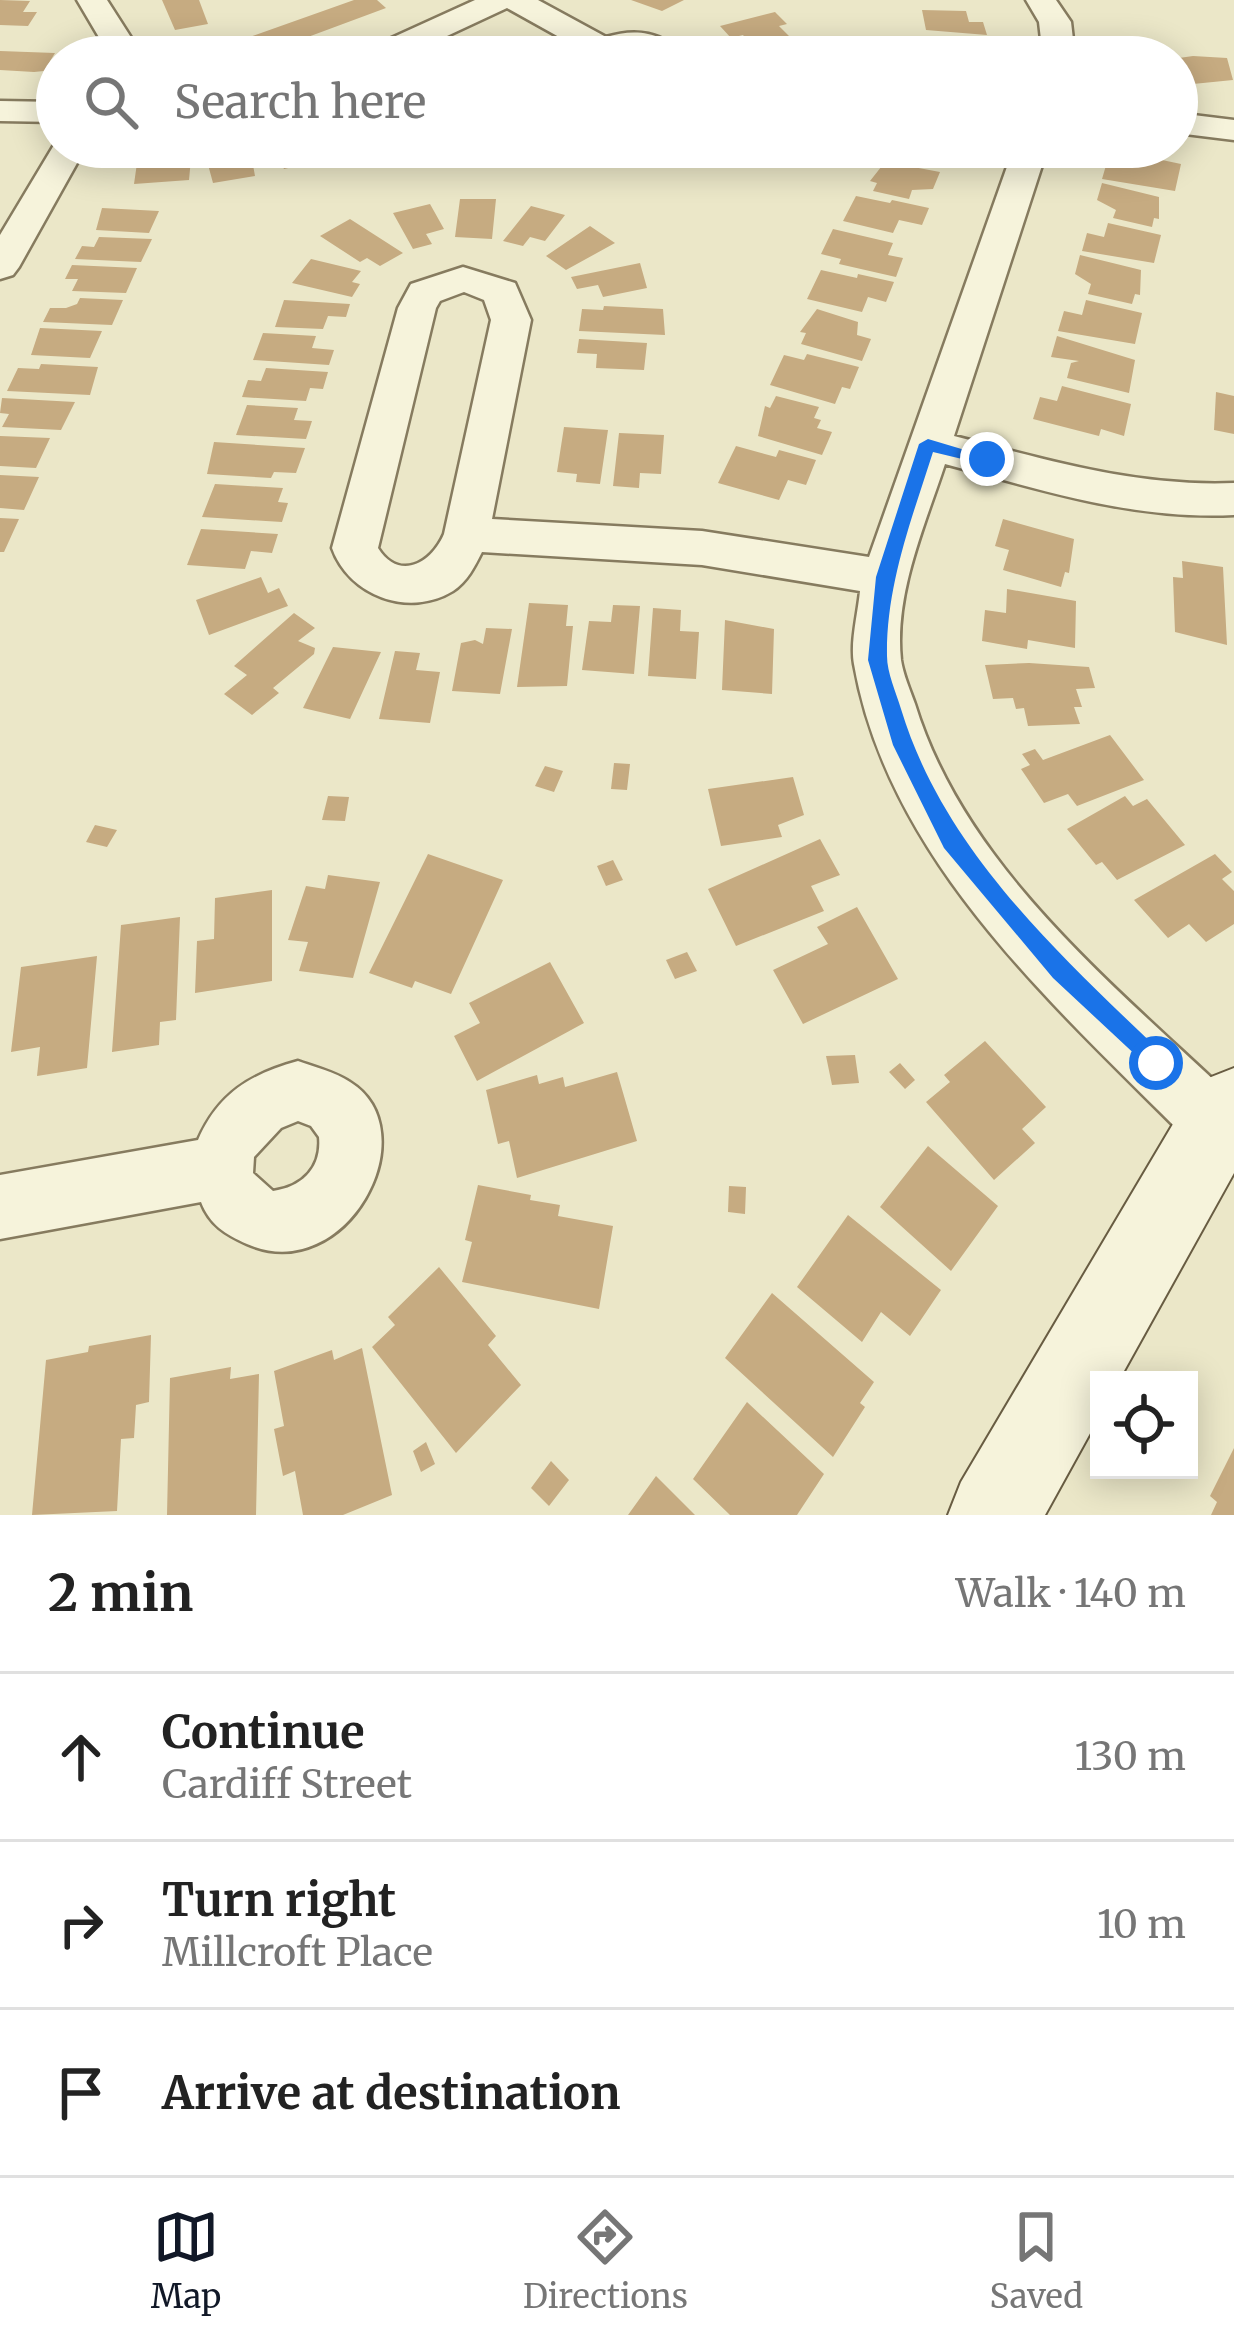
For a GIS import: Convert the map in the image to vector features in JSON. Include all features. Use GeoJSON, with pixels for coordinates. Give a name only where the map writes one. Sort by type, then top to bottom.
{"type":"FeatureCollection","features":[{"type":"Feature","properties":{"kind":"street"},"geometry":{"type":"LineString","coordinates":[[92,0],[114,36]]}},
{"type":"Feature","properties":{"kind":"street"},"geometry":{"type":"LineString","coordinates":[[515,0],[573,36]]}},
{"type":"Feature","properties":{"kind":"street"},"geometry":{"type":"LineString","coordinates":[[1041,0],[1055,22],[1057,36]]}},
{"type":"Feature","properties":{"kind":"street"},"geometry":{"type":"LineString","coordinates":[[416,36],[478,4]]}},
{"type":"Feature","properties":{"kind":"street"},"geometry":{"type":"LineString","coordinates":[[0,111],[36,112]]}},
{"type":"Feature","properties":{"kind":"street"},"geometry":{"type":"LineString","coordinates":[[1198,126],[1234,130]]}},
{"type":"Feature","properties":{"kind":"street"},"geometry":{"type":"LineString","coordinates":[[0,267],[57,168]]}},
{"type":"Feature","properties":{"kind":"street"},"geometry":{"type":"LineString","coordinates":[[994,1515],[1226,1116],[1060,970],[951,841],[902,745],[877,660],[885,577],[1024,168]]}},
{"type":"Feature","properties":{"kind":"street"},"geometry":{"type":"LineString","coordinates":[[463,279],[501,292],[511,320],[466,534],[459,560],[444,575],[418,585],[398,586],[380,579],[361,566],[355,548],[417,308],[425,292],[463,279]]}},
{"type":"Feature","properties":{"kind":"street"},"geometry":{"type":"LineString","coordinates":[[928,444],[1148,500],[1188,504],[1234,499]]}},
{"type":"Feature","properties":{"kind":"street"},"geometry":{"type":"LineString","coordinates":[[466,534],[702,548],[885,577]]}},
{"type":"Feature","properties":{"kind":"street"},"geometry":{"type":"LineString","coordinates":[[0,1207],[223,1167]]}},
{"type":"Feature","properties":{"kind":"building"},"geometry":{"type":"Polygon","coordinates":[[[0,0],[30,1],[23,12],[37,12],[28,26],[0,25],[0,0]]]}},
{"type":"Feature","properties":{"kind":"building"},"geometry":{"type":"Polygon","coordinates":[[[162,0],[199,0],[208,24],[175,30],[162,0]]]}},
{"type":"Feature","properties":{"kind":"building"},"geometry":{"type":"Polygon","coordinates":[[[354,0],[377,0],[386,8],[311,36],[252,36],[354,0]]]}},
{"type":"Feature","properties":{"kind":"building"},"geometry":{"type":"Polygon","coordinates":[[[631,0],[684,0],[662,11],[631,0]]]}},
{"type":"Feature","properties":{"kind":"building"},"geometry":{"type":"Polygon","coordinates":[[[922,10],[966,11],[969,22],[983,22],[987,35],[926,30],[922,10]]]}},
{"type":"Feature","properties":{"kind":"building"},"geometry":{"type":"Polygon","coordinates":[[[775,12],[787,24],[779,26],[789,36],[729,36],[720,26],[775,12]]]}},
{"type":"Feature","properties":{"kind":"building"},"geometry":{"type":"Polygon","coordinates":[[[0,51],[36,52],[36,72],[0,70],[0,51]]]}},
{"type":"Feature","properties":{"kind":"building"},"geometry":{"type":"Polygon","coordinates":[[[1198,56],[1227,58],[1233,80],[1198,84],[1198,56]]]}},
{"type":"Feature","properties":{"kind":"building"},"geometry":{"type":"Polygon","coordinates":[[[136,168],[190,168],[189,180],[134,184],[136,168]]]}},
{"type":"Feature","properties":{"kind":"building"},"geometry":{"type":"Polygon","coordinates":[[[209,168],[254,168],[255,176],[213,183],[209,168]]]}},
{"type":"Feature","properties":{"kind":"building"},"geometry":{"type":"Polygon","coordinates":[[[880,168],[940,172],[933,189],[912,190],[909,199],[873,191],[877,183],[870,181],[880,168]]]}},
{"type":"Feature","properties":{"kind":"building"},"geometry":{"type":"Polygon","coordinates":[[[1105,168],[1180,168],[1175,191],[1102,179],[1105,168]]]}},
{"type":"Feature","properties":{"kind":"building"},"geometry":{"type":"Polygon","coordinates":[[[1102,183],[1159,197],[1159,219],[1154,218],[1152,227],[1113,218],[1116,210],[1097,200],[1102,183]]]}},
{"type":"Feature","properties":{"kind":"building"},"geometry":{"type":"Polygon","coordinates":[[[856,196],[929,208],[922,225],[899,220],[893,233],[843,221],[856,196]]]}},
{"type":"Feature","properties":{"kind":"building"},"geometry":{"type":"Polygon","coordinates":[[[460,199],[496,199],[492,239],[455,237],[460,199]]]}},
{"type":"Feature","properties":{"kind":"building"},"geometry":{"type":"Polygon","coordinates":[[[430,204],[444,229],[426,234],[432,244],[413,249],[393,213],[430,204]]]}},
{"type":"Feature","properties":{"kind":"building"},"geometry":{"type":"Polygon","coordinates":[[[531,206],[565,215],[545,241],[530,237],[523,246],[503,241],[531,206]]]}},
{"type":"Feature","properties":{"kind":"building"},"geometry":{"type":"Polygon","coordinates":[[[102,208],[159,211],[149,233],[96,230],[102,208]]]}},
{"type":"Feature","properties":{"kind":"building"},"geometry":{"type":"Polygon","coordinates":[[[350,219],[403,253],[380,266],[367,258],[360,262],[320,236],[350,219]]]}},
{"type":"Feature","properties":{"kind":"building"},"geometry":{"type":"Polygon","coordinates":[[[1108,223],[1161,235],[1154,263],[1082,251],[1087,233],[1104,237],[1108,223]]]}},
{"type":"Feature","properties":{"kind":"building"},"geometry":{"type":"Polygon","coordinates":[[[590,226],[615,243],[566,270],[546,256],[590,226]]]}},
{"type":"Feature","properties":{"kind":"building"},"geometry":{"type":"Polygon","coordinates":[[[833,229],[893,243],[888,255],[903,258],[896,277],[839,264],[841,259],[821,254],[833,229]]]}},
{"type":"Feature","properties":{"kind":"building"},"geometry":{"type":"Polygon","coordinates":[[[99,237],[152,239],[141,262],[75,259],[82,246],[94,247],[99,237]]]}},
{"type":"Feature","properties":{"kind":"building"},"geometry":{"type":"Polygon","coordinates":[[[1080,255],[1141,270],[1140,295],[1135,294],[1132,304],[1088,294],[1091,284],[1075,274],[1080,255]]]}},
{"type":"Feature","properties":{"kind":"building"},"geometry":{"type":"Polygon","coordinates":[[[311,259],[361,271],[352,282],[360,284],[352,297],[292,283],[311,259]]]}},
{"type":"Feature","properties":{"kind":"building"},"geometry":{"type":"Polygon","coordinates":[[[640,263],[647,288],[603,297],[598,285],[577,289],[571,277],[640,263]]]}},
{"type":"Feature","properties":{"kind":"building"},"geometry":{"type":"Polygon","coordinates":[[[72,265],[137,268],[126,293],[72,291],[78,279],[65,279],[72,265]]]}},
{"type":"Feature","properties":{"kind":"building"},"geometry":{"type":"Polygon","coordinates":[[[821,270],[894,282],[886,302],[868,297],[862,312],[807,299],[821,270]]]}},
{"type":"Feature","properties":{"kind":"building"},"geometry":{"type":"Polygon","coordinates":[[[80,298],[123,300],[112,325],[43,322],[50,308],[66,308],[80,298]]]}},
{"type":"Feature","properties":{"kind":"building"},"geometry":{"type":"Polygon","coordinates":[[[284,300],[350,304],[346,317],[328,316],[323,329],[275,327],[284,300]]]}},
{"type":"Feature","properties":{"kind":"building"},"geometry":{"type":"Polygon","coordinates":[[[1086,300],[1142,313],[1135,344],[1058,331],[1064,311],[1082,315],[1086,300]]]}},
{"type":"Feature","properties":{"kind":"building"},"geometry":{"type":"Polygon","coordinates":[[[604,306],[663,309],[665,335],[579,331],[582,309],[603,310],[604,306]]]}},
{"type":"Feature","properties":{"kind":"building"},"geometry":{"type":"Polygon","coordinates":[[[817,309],[858,322],[857,335],[871,339],[862,361],[801,344],[806,333],[800,332],[817,309]]]}},
{"type":"Feature","properties":{"kind":"building"},"geometry":{"type":"Polygon","coordinates":[[[40,328],[102,331],[90,358],[31,355],[40,328]]]}},
{"type":"Feature","properties":{"kind":"building"},"geometry":{"type":"Polygon","coordinates":[[[263,333],[316,336],[312,348],[334,350],[329,365],[253,360],[263,333]]]}},
{"type":"Feature","properties":{"kind":"building"},"geometry":{"type":"Polygon","coordinates":[[[1057,336],[1135,360],[1129,393],[1067,378],[1071,363],[1079,361],[1051,357],[1057,336]]]}},
{"type":"Feature","properties":{"kind":"building"},"geometry":{"type":"Polygon","coordinates":[[[579,339],[647,343],[644,370],[596,368],[597,354],[577,353],[579,339]]]}},
{"type":"Feature","properties":{"kind":"building"},"geometry":{"type":"Polygon","coordinates":[[[807,354],[859,367],[850,389],[842,387],[835,404],[770,385],[784,355],[804,360],[807,354]]]}},
{"type":"Feature","properties":{"kind":"building"},"geometry":{"type":"Polygon","coordinates":[[[41,364],[98,367],[90,395],[7,391],[18,368],[39,369],[41,364]]]}},
{"type":"Feature","properties":{"kind":"building"},"geometry":{"type":"Polygon","coordinates":[[[266,368],[328,372],[323,389],[310,388],[306,401],[242,397],[248,380],[261,381],[266,368]]]}},
{"type":"Feature","properties":{"kind":"building"},"geometry":{"type":"Polygon","coordinates":[[[1062,386],[1131,404],[1124,436],[1101,429],[1099,436],[1033,419],[1040,397],[1057,401],[1062,386]]]}},
{"type":"Feature","properties":{"kind":"building"},"geometry":{"type":"Polygon","coordinates":[[[1216,392],[1234,396],[1234,434],[1214,430],[1216,392]]]}},
{"type":"Feature","properties":{"kind":"building"},"geometry":{"type":"Polygon","coordinates":[[[776,396],[819,407],[814,418],[821,420],[817,428],[832,432],[822,455],[758,436],[765,406],[770,408],[776,396]]]}},
{"type":"Feature","properties":{"kind":"building"},"geometry":{"type":"Polygon","coordinates":[[[2,398],[75,402],[61,430],[2,427],[9,414],[0,413],[2,398]]]}},
{"type":"Feature","properties":{"kind":"building"},"geometry":{"type":"Polygon","coordinates":[[[247,405],[298,408],[294,420],[312,421],[306,439],[236,435],[247,405]]]}},
{"type":"Feature","properties":{"kind":"building"},"geometry":{"type":"Polygon","coordinates":[[[564,427],[608,430],[600,484],[576,482],[577,474],[557,472],[564,427]]]}},
{"type":"Feature","properties":{"kind":"building"},"geometry":{"type":"Polygon","coordinates":[[[619,433],[664,435],[661,474],[640,473],[639,488],[613,486],[619,433]]]}},
{"type":"Feature","properties":{"kind":"building"},"geometry":{"type":"Polygon","coordinates":[[[0,436],[50,438],[36,468],[0,466],[0,436]]]}},
{"type":"Feature","properties":{"kind":"building"},"geometry":{"type":"Polygon","coordinates":[[[214,442],[305,448],[296,473],[274,472],[271,478],[207,474],[214,442]]]}},
{"type":"Feature","properties":{"kind":"building"},"geometry":{"type":"Polygon","coordinates":[[[736,446],[776,457],[779,450],[816,460],[806,485],[788,480],[779,500],[718,483],[736,446]]]}},
{"type":"Feature","properties":{"kind":"building"},"geometry":{"type":"Polygon","coordinates":[[[0,475],[39,477],[24,510],[0,508],[0,475]]]}},
{"type":"Feature","properties":{"kind":"building"},"geometry":{"type":"Polygon","coordinates":[[[215,484],[283,488],[278,502],[288,503],[282,522],[202,517],[215,484]]]}},
{"type":"Feature","properties":{"kind":"building"},"geometry":{"type":"Polygon","coordinates":[[[0,518],[19,519],[4,552],[0,552],[0,518]]]}},
{"type":"Feature","properties":{"kind":"building"},"geometry":{"type":"Polygon","coordinates":[[[1003,519],[1074,539],[1069,573],[1065,572],[1061,587],[1003,570],[1009,550],[995,546],[1003,519]]]}},
{"type":"Feature","properties":{"kind":"building"},"geometry":{"type":"Polygon","coordinates":[[[201,529],[278,534],[272,553],[251,551],[245,569],[187,565],[201,529]]]}},
{"type":"Feature","properties":{"kind":"building"},"geometry":{"type":"Polygon","coordinates":[[[1182,561],[1223,567],[1227,645],[1175,632],[1173,577],[1183,578],[1182,561]]]}},
{"type":"Feature","properties":{"kind":"building"},"geometry":{"type":"Polygon","coordinates":[[[261,577],[268,593],[279,588],[288,606],[209,635],[196,600],[261,577]]]}},
{"type":"Feature","properties":{"kind":"building"},"geometry":{"type":"Polygon","coordinates":[[[1007,589],[1076,601],[1075,648],[1028,640],[1027,649],[982,641],[985,610],[1006,613],[1007,589]]]}},
{"type":"Feature","properties":{"kind":"building"},"geometry":{"type":"Polygon","coordinates":[[[529,603],[568,605],[566,626],[573,626],[567,686],[517,687],[529,603]]]}},
{"type":"Feature","properties":{"kind":"building"},"geometry":{"type":"Polygon","coordinates":[[[613,605],[640,606],[634,674],[582,670],[589,621],[611,622],[613,605]]]}},
{"type":"Feature","properties":{"kind":"building"},"geometry":{"type":"Polygon","coordinates":[[[653,608],[681,610],[680,631],[699,632],[696,679],[648,676],[653,608]]]}},
{"type":"Feature","properties":{"kind":"building"},"geometry":{"type":"Polygon","coordinates":[[[294,613],[315,628],[298,641],[315,648],[314,654],[273,688],[279,693],[252,715],[224,694],[247,675],[234,666],[294,613]]]}},
{"type":"Feature","properties":{"kind":"building"},"geometry":{"type":"Polygon","coordinates":[[[725,620],[774,629],[772,694],[722,690],[725,620]]]}},
{"type":"Feature","properties":{"kind":"building"},"geometry":{"type":"Polygon","coordinates":[[[486,628],[512,629],[500,694],[452,691],[461,643],[475,640],[483,644],[486,628]]]}},
{"type":"Feature","properties":{"kind":"building"},"geometry":{"type":"Polygon","coordinates":[[[333,647],[381,652],[350,719],[303,708],[333,647]]]}},
{"type":"Feature","properties":{"kind":"building"},"geometry":{"type":"Polygon","coordinates":[[[395,651],[420,653],[416,670],[440,672],[430,723],[379,719],[395,651]]]}},
{"type":"Feature","properties":{"kind":"building"},"geometry":{"type":"Polygon","coordinates":[[[985,665],[1089,667],[1095,688],[1076,689],[1082,707],[1074,707],[1080,724],[1028,726],[1024,708],[1016,709],[1013,698],[993,699],[985,665]]]}},
{"type":"Feature","properties":{"kind":"building"},"geometry":{"type":"Polygon","coordinates":[[[1110,735],[1144,780],[1077,806],[1068,794],[1044,803],[1021,769],[1030,765],[1022,754],[1035,749],[1043,760],[1110,735]]]}},
{"type":"Feature","properties":{"kind":"building"},"geometry":{"type":"Polygon","coordinates":[[[614,763],[630,764],[627,790],[611,789],[614,763]]]}},
{"type":"Feature","properties":{"kind":"building"},"geometry":{"type":"Polygon","coordinates":[[[545,766],[563,771],[554,792],[535,786],[545,766]]]}},
{"type":"Feature","properties":{"kind":"building"},"geometry":{"type":"Polygon","coordinates":[[[793,777],[804,815],[778,825],[782,837],[721,846],[708,789],[793,777]]]}},
{"type":"Feature","properties":{"kind":"building"},"geometry":{"type":"Polygon","coordinates":[[[328,796],[349,797],[345,821],[322,820],[328,796]]]}},
{"type":"Feature","properties":{"kind":"building"},"geometry":{"type":"Polygon","coordinates":[[[1125,796],[1133,806],[1147,799],[1185,845],[1117,880],[1102,862],[1096,865],[1067,829],[1125,796]]]}},
{"type":"Feature","properties":{"kind":"building"},"geometry":{"type":"Polygon","coordinates":[[[95,825],[117,830],[107,847],[86,842],[95,825]]]}},
{"type":"Feature","properties":{"kind":"building"},"geometry":{"type":"Polygon","coordinates":[[[820,839],[840,875],[811,886],[824,911],[736,946],[708,889],[820,839]]]}},
{"type":"Feature","properties":{"kind":"building"},"geometry":{"type":"Polygon","coordinates":[[[428,854],[503,880],[451,994],[415,981],[412,988],[369,973],[428,854]]]}},
{"type":"Feature","properties":{"kind":"building"},"geometry":{"type":"Polygon","coordinates":[[[1215,854],[1232,872],[1222,879],[1234,891],[1234,924],[1206,942],[1189,924],[1168,938],[1134,900],[1215,854]]]}},
{"type":"Feature","properties":{"kind":"building"},"geometry":{"type":"Polygon","coordinates":[[[613,860],[623,880],[606,886],[597,866],[613,860]]]}},
{"type":"Feature","properties":{"kind":"building"},"geometry":{"type":"Polygon","coordinates":[[[328,875],[380,882],[353,978],[299,971],[308,942],[288,940],[306,886],[325,889],[328,875]]]}},
{"type":"Feature","properties":{"kind":"building"},"geometry":{"type":"Polygon","coordinates":[[[272,890],[272,981],[195,993],[197,941],[214,939],[215,898],[272,890]]]}},
{"type":"Feature","properties":{"kind":"building"},"geometry":{"type":"Polygon","coordinates":[[[857,907],[898,979],[803,1024],[773,970],[828,944],[817,927],[857,907]]]}},
{"type":"Feature","properties":{"kind":"building"},"geometry":{"type":"Polygon","coordinates":[[[180,917],[176,1020],[160,1022],[159,1045],[112,1052],[121,925],[180,917]]]}},
{"type":"Feature","properties":{"kind":"building"},"geometry":{"type":"Polygon","coordinates":[[[687,952],[697,971],[675,979],[666,960],[687,952]]]}},
{"type":"Feature","properties":{"kind":"building"},"geometry":{"type":"Polygon","coordinates":[[[97,956],[87,1068],[37,1076],[40,1047],[11,1052],[21,967],[97,956]]]}},
{"type":"Feature","properties":{"kind":"building"},"geometry":{"type":"Polygon","coordinates":[[[550,962],[584,1023],[477,1081],[454,1036],[480,1023],[469,1003],[550,962]]]}},
{"type":"Feature","properties":{"kind":"building"},"geometry":{"type":"Polygon","coordinates":[[[985,1041],[1046,1107],[1022,1129],[1035,1143],[994,1180],[926,1102],[950,1082],[944,1075],[985,1041]]]}},
{"type":"Feature","properties":{"kind":"building"},"geometry":{"type":"Polygon","coordinates":[[[855,1055],[859,1083],[832,1085],[826,1056],[855,1055]]]}},
{"type":"Feature","properties":{"kind":"building"},"geometry":{"type":"Polygon","coordinates":[[[900,1063],[915,1080],[905,1089],[889,1072],[900,1063]]]}},
{"type":"Feature","properties":{"kind":"building"},"geometry":{"type":"Polygon","coordinates":[[[617,1072],[637,1141],[517,1178],[509,1141],[498,1144],[486,1090],[537,1075],[539,1084],[563,1077],[565,1087],[617,1072]]]}},
{"type":"Feature","properties":{"kind":"building"},"geometry":{"type":"Polygon","coordinates":[[[928,1146],[998,1206],[951,1271],[880,1207],[928,1146]]]}},
{"type":"Feature","properties":{"kind":"building"},"geometry":{"type":"Polygon","coordinates":[[[478,1185],[560,1205],[558,1216],[613,1226],[599,1309],[462,1282],[472,1242],[465,1240],[478,1185]]]}},
{"type":"Feature","properties":{"kind":"building"},"geometry":{"type":"Polygon","coordinates":[[[729,1186],[746,1187],[745,1214],[728,1212],[729,1186]]]}},
{"type":"Feature","properties":{"kind":"building"},"geometry":{"type":"Polygon","coordinates":[[[848,1215],[941,1290],[910,1336],[881,1312],[862,1342],[797,1287],[848,1215]]]}},
{"type":"Feature","properties":{"kind":"building"},"geometry":{"type":"Polygon","coordinates":[[[439,1267],[496,1336],[488,1345],[521,1385],[456,1453],[372,1347],[395,1325],[388,1317],[439,1267]]]}},
{"type":"Feature","properties":{"kind":"building"},"geometry":{"type":"Polygon","coordinates":[[[772,1293],[874,1382],[860,1403],[865,1407],[833,1457],[725,1358],[772,1293]]]}},
{"type":"Feature","properties":{"kind":"building"},"geometry":{"type":"Polygon","coordinates":[[[151,1335],[149,1402],[136,1405],[134,1438],[121,1439],[117,1511],[32,1515],[46,1360],[88,1352],[89,1346],[151,1335]]]}},
{"type":"Feature","properties":{"kind":"building"},"geometry":{"type":"Polygon","coordinates":[[[362,1348],[392,1495],[343,1515],[303,1515],[295,1471],[283,1476],[274,1429],[284,1426],[274,1371],[332,1350],[334,1360],[362,1348]]]}},
{"type":"Feature","properties":{"kind":"building"},"geometry":{"type":"Polygon","coordinates":[[[231,1367],[230,1379],[259,1374],[256,1515],[167,1515],[170,1378],[231,1367]]]}},
{"type":"Feature","properties":{"kind":"building"},"geometry":{"type":"Polygon","coordinates":[[[747,1402],[824,1474],[797,1515],[730,1515],[693,1479],[747,1402]]]}},
{"type":"Feature","properties":{"kind":"building"},"geometry":{"type":"Polygon","coordinates":[[[426,1442],[435,1464],[421,1472],[413,1451],[426,1442]]]}},
{"type":"Feature","properties":{"kind":"building"},"geometry":{"type":"Polygon","coordinates":[[[1234,1448],[1234,1515],[1211,1515],[1217,1502],[1210,1496],[1234,1448]]]}},
{"type":"Feature","properties":{"kind":"building"},"geometry":{"type":"Polygon","coordinates":[[[551,1461],[569,1480],[549,1506],[531,1488],[551,1461]]]}},
{"type":"Feature","properties":{"kind":"building"},"geometry":{"type":"Polygon","coordinates":[[[656,1476],[695,1515],[628,1515],[656,1476]]]}},
{"type":"Feature","properties":{"kind":"route"},"geometry":{"type":"LineString","coordinates":[[987,459],[928,444],[885,577],[877,660],[902,745],[951,841],[1060,970],[1156,1063]]}}]}
